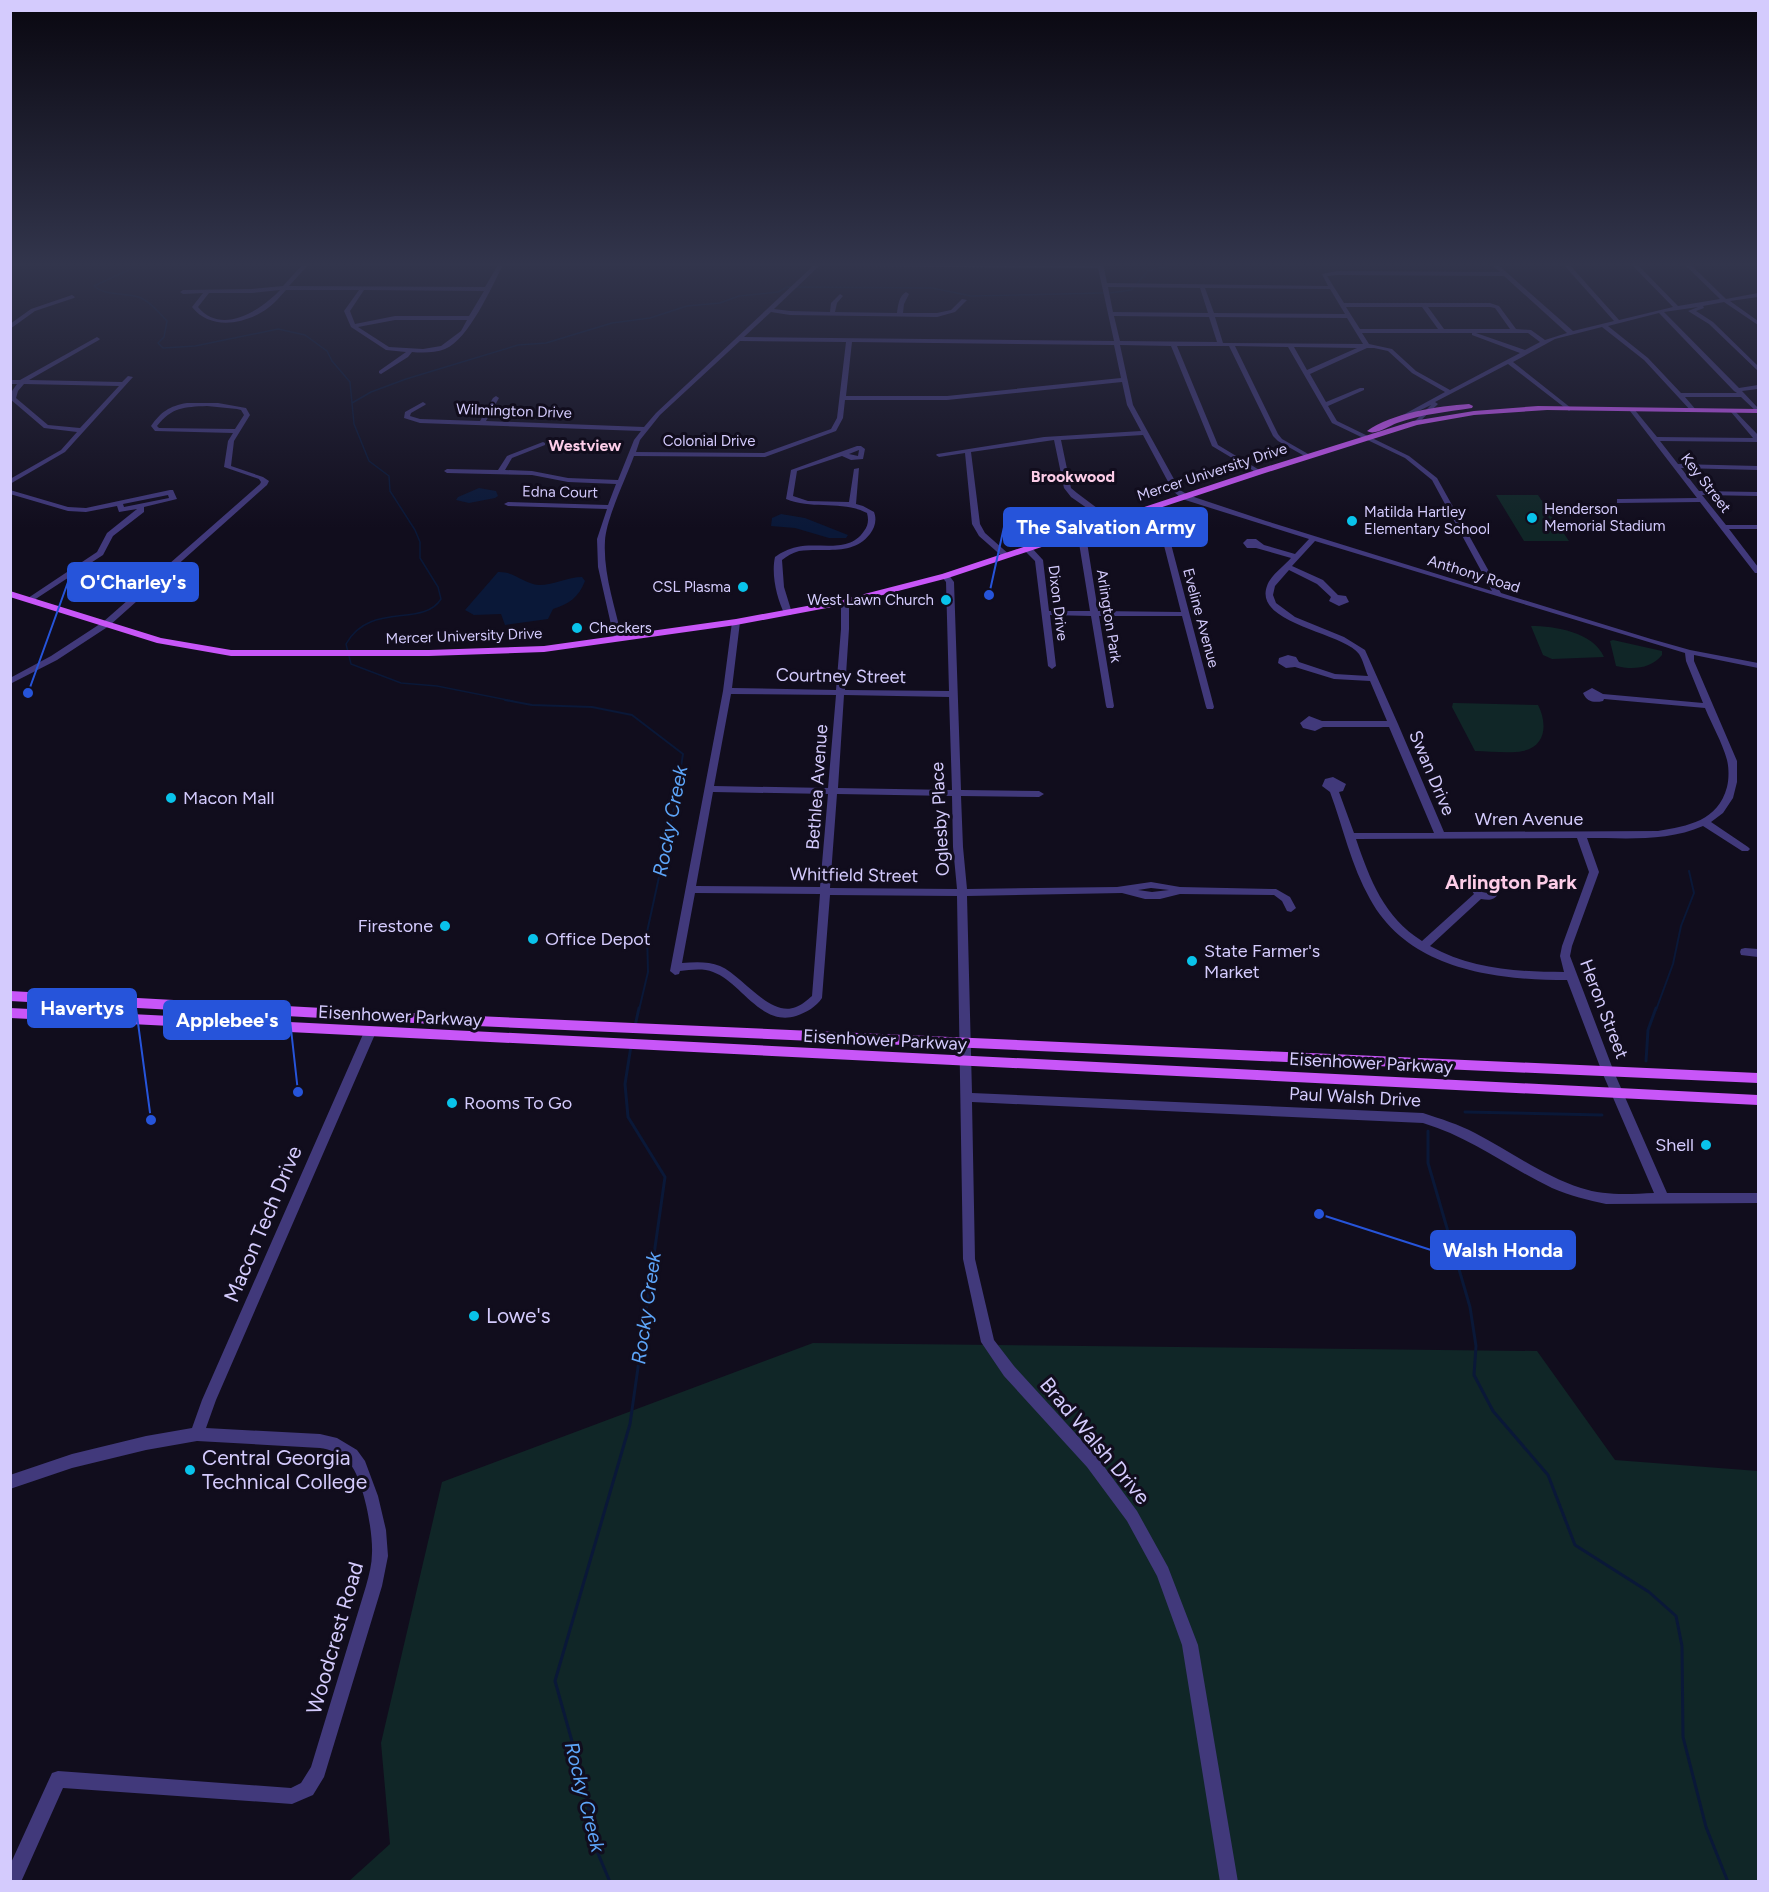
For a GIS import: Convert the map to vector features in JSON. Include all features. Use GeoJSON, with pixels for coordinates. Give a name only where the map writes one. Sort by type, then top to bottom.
{"type":"FeatureCollection","features":[{"type":"Feature","properties":{"kind":"main road","name":"Mercer University Drive"},"geometry":{"type":"LineString","coordinates":[[1365,438],[1367,433],[1404,416],[1467,406],[1733,411],[1758,414]]}},
{"type":"Feature","properties":{"kind":"main road","name":"Mercer University Drive"},"geometry":{"type":"LineString","coordinates":[[10,594],[160,641],[205,650],[314,655],[511,652],[736,622],[844,602],[945,576],[1258,472],[1416,423],[1474,413],[1544,409]]}},
{"type":"Feature","properties":{"kind":"main road","name":"Eisenhower Parkway"},"geometry":{"type":"LineString","coordinates":[[10,996],[581,1025],[1758,1078]]}},
{"type":"Feature","properties":{"kind":"main road","name":"Eisenhower Parkway"},"geometry":{"type":"LineString","coordinates":[[10,1013],[713,1050],[1758,1100]]}},
{"type":"Feature","properties":{"kind":"street"},"geometry":{"type":"LineString","coordinates":[[76,351],[22,382],[15,391],[14,400],[40,424],[59,429],[83,430]]}},
{"type":"Feature","properties":{"kind":"street"},"geometry":{"type":"LineString","coordinates":[[404,351],[425,351]]}},
{"type":"Feature","properties":{"kind":"street"},"geometry":{"type":"LineString","coordinates":[[618,639],[602,567],[600,547],[620,482],[645,429],[724,351]]}},
{"type":"Feature","properties":{"kind":"street","name":"Colonial Drive"},"geometry":{"type":"LineString","coordinates":[[632,454],[765,455],[822,436],[834,430],[840,418],[848,351]]}},
{"type":"Feature","properties":{"kind":"street"},"geometry":{"type":"LineString","coordinates":[[1118,351],[1130,405],[1177,491],[1185,497]]}},
{"type":"Feature","properties":{"kind":"street"},"geometry":{"type":"LineString","coordinates":[[1177,351],[1215,446],[1258,472]]}},
{"type":"Feature","properties":{"kind":"street"},"geometry":{"type":"LineString","coordinates":[[1235,351],[1275,435],[1308,456]]}},
{"type":"Feature","properties":{"kind":"street"},"geometry":{"type":"LineString","coordinates":[[1294,351],[1334,422],[1407,458],[1435,479],[1498,595]]}},
{"type":"Feature","properties":{"kind":"street"},"geometry":{"type":"LineString","coordinates":[[1306,373],[1353,351]]}},
{"type":"Feature","properties":{"kind":"street"},"geometry":{"type":"LineString","coordinates":[[1391,351],[1414,372],[1449,392]]}},
{"type":"Feature","properties":{"kind":"street"},"geometry":{"type":"LineString","coordinates":[[1636,351],[1694,411]]}},
{"type":"Feature","properties":{"kind":"street"},"geometry":{"type":"LineString","coordinates":[[1699,351],[1758,414],[1740,418]]}},
{"type":"Feature","properties":{"kind":"street"},"geometry":{"type":"LineString","coordinates":[[1740,351],[1758,369]]}},
{"type":"Feature","properties":{"kind":"street"},"geometry":{"type":"LineString","coordinates":[[381,372],[409,352]]}},
{"type":"Feature","properties":{"kind":"street"},"geometry":{"type":"LineString","coordinates":[[1404,416],[1524,352]]}},
{"type":"Feature","properties":{"kind":"street"},"geometry":{"type":"LineString","coordinates":[[1508,361],[1569,409]]}},
{"type":"Feature","properties":{"kind":"street"},"geometry":{"type":"LineString","coordinates":[[10,483],[55,458],[130,377]]}},
{"type":"Feature","properties":{"kind":"street"},"geometry":{"type":"LineString","coordinates":[[842,398],[947,398],[1124,380]]}},
{"type":"Feature","properties":{"kind":"street"},"geometry":{"type":"LineString","coordinates":[[10,382],[124,384]]}},
{"type":"Feature","properties":{"kind":"street"},"geometry":{"type":"LineString","coordinates":[[1679,395],[1739,392],[1758,387]]}},
{"type":"Feature","properties":{"kind":"street"},"geometry":{"type":"LineString","coordinates":[[1324,405],[1362,389]]}},
{"type":"Feature","properties":{"kind":"street"},"geometry":{"type":"LineString","coordinates":[[1416,423],[1431,410],[1439,397]]}},
{"type":"Feature","properties":{"kind":"street"},"geometry":{"type":"LineString","coordinates":[[482,423],[496,398]]}},
{"type":"Feature","properties":{"kind":"street","name":"Wilmington Drive"},"geometry":{"type":"LineString","coordinates":[[423,404],[408,412],[406,417],[414,420],[645,429]]}},
{"type":"Feature","properties":{"kind":"street"},"geometry":{"type":"LineString","coordinates":[[10,682],[54,658],[106,624],[263,485],[265,481],[261,478],[227,466],[231,441],[247,415],[244,409],[228,406],[172,408],[164,413],[154,426],[157,430],[167,432],[236,431]]}},
{"type":"Feature","properties":{"kind":"street","name":"Key Street"},"geometry":{"type":"LineString","coordinates":[[1632,410],[1758,571]]}},
{"type":"Feature","properties":{"kind":"street"},"geometry":{"type":"LineString","coordinates":[[1733,411],[1758,440]]}},
{"type":"Feature","properties":{"kind":"street"},"geometry":{"type":"LineString","coordinates":[[939,455],[1057,438],[1144,433]]}},
{"type":"Feature","properties":{"kind":"street"},"geometry":{"type":"LineString","coordinates":[[1057,438],[1068,488],[1110,522]]}},
{"type":"Feature","properties":{"kind":"street"},"geometry":{"type":"LineString","coordinates":[[1654,438],[1758,440]]}},
{"type":"Feature","properties":{"kind":"street"},"geometry":{"type":"LineString","coordinates":[[500,472],[509,457],[543,444]]}},
{"type":"Feature","properties":{"kind":"street"},"geometry":{"type":"LineString","coordinates":[[968,452],[976,524],[982,534],[1007,556]]}},
{"type":"Feature","properties":{"kind":"street"},"geometry":{"type":"LineString","coordinates":[[788,613],[782,598],[778,559],[792,551],[840,548],[862,538],[869,529],[872,515],[866,509],[853,503],[799,501],[789,497],[794,470],[843,454]]}},
{"type":"Feature","properties":{"kind":"street"},"geometry":{"type":"LineString","coordinates":[[1676,466],[1758,468]]}},
{"type":"Feature","properties":{"kind":"street"},"geometry":{"type":"LineString","coordinates":[[853,503],[858,469]]}},
{"type":"Feature","properties":{"kind":"street"},"geometry":{"type":"LineString","coordinates":[[447,471],[538,474],[568,480],[620,482]]}},
{"type":"Feature","properties":{"kind":"street"},"geometry":{"type":"LineString","coordinates":[[10,492],[74,510],[86,510],[170,492],[173,499],[122,510],[119,503]]}},
{"type":"Feature","properties":{"kind":"street"},"geometry":{"type":"LineString","coordinates":[[1696,493],[1755,494],[1758,501]]}},
{"type":"Feature","properties":{"kind":"street","name":"Anthony Road"},"geometry":{"type":"LineString","coordinates":[[1185,497],[1313,539],[1689,652],[1758,665]]}},
{"type":"Feature","properties":{"kind":"street"},"geometry":{"type":"LineString","coordinates":[[1620,501],[1702,500]]}},
{"type":"Feature","properties":{"kind":"street","name":"Edna Court"},"geometry":{"type":"LineString","coordinates":[[508,504],[611,507]]}},
{"type":"Feature","properties":{"kind":"street"},"geometry":{"type":"LineString","coordinates":[[32,600],[100,553],[110,535],[141,510],[140,506]]}},
{"type":"Feature","properties":{"kind":"street","name":"Eveline Avenue"},"geometry":{"type":"LineString","coordinates":[[1143,511],[1162,525],[1210,707]]}},
{"type":"Feature","properties":{"kind":"street"},"geometry":{"type":"LineString","coordinates":[[1724,527],[1758,527]]}},
{"type":"Feature","properties":{"kind":"street","name":"Arlington Park"},"geometry":{"type":"LineString","coordinates":[[1074,534],[1083,542],[1110,706]]}},
{"type":"Feature","properties":{"kind":"street","name":"Swan Drive"},"geometry":{"type":"LineString","coordinates":[[1313,539],[1269,590],[1269,597],[1274,605],[1290,618],[1355,646],[1365,657],[1440,835]]}},
{"type":"Feature","properties":{"kind":"street"},"geometry":{"type":"LineString","coordinates":[[1259,546],[1296,557]]}},
{"type":"Feature","properties":{"kind":"street","name":"Dixon Drive"},"geometry":{"type":"LineString","coordinates":[[1028,549],[1039,560],[1052,666]]}},
{"type":"Feature","properties":{"kind":"street"},"geometry":{"type":"LineString","coordinates":[[1288,567],[1320,582],[1336,597]]}},
{"type":"Feature","properties":{"kind":"street","name":"Oglesby Place"},"geometry":{"type":"LineString","coordinates":[[945,576],[950,582],[958,847],[962,893],[965,1062]]}},
{"type":"Feature","properties":{"kind":"street","name":"Bethlea Avenue"},"geometry":{"type":"LineString","coordinates":[[692,889],[676,969],[717,969],[760,1004],[773,1011],[795,1012],[810,1007],[818,994],[840,692],[844,602]]}},
{"type":"Feature","properties":{"kind":"street"},"geometry":{"type":"LineString","coordinates":[[1045,613],[1185,614]]}},
{"type":"Feature","properties":{"kind":"street"},"geometry":{"type":"LineString","coordinates":[[692,889],[727,691],[736,622]]}},
{"type":"Feature","properties":{"kind":"street","name":"Wren Avenue"},"geometry":{"type":"LineString","coordinates":[[1352,836],[1656,834],[1678,831],[1704,822],[1722,809],[1734,786],[1732,761],[1690,661],[1689,652]]}},
{"type":"Feature","properties":{"kind":"street"},"geometry":{"type":"LineString","coordinates":[[1295,664],[1341,677],[1374,679]]}},
{"type":"Feature","properties":{"kind":"street","name":"Courtney Street"},"geometry":{"type":"LineString","coordinates":[[727,691],[953,694]]}},
{"type":"Feature","properties":{"kind":"street"},"geometry":{"type":"LineString","coordinates":[[1601,696],[1709,706]]}},
{"type":"Feature","properties":{"kind":"street","name":"Swan Drive"},"geometry":{"type":"LineString","coordinates":[[1319,724],[1394,724]]}},
{"type":"Feature","properties":{"kind":"street"},"geometry":{"type":"LineString","coordinates":[[710,789],[1040,794]]}},
{"type":"Feature","properties":{"kind":"street"},"geometry":{"type":"LineString","coordinates":[[1334,790],[1379,906],[1404,933],[1423,946],[1457,963],[1485,971],[1570,976]]}},
{"type":"Feature","properties":{"kind":"street"},"geometry":{"type":"LineString","coordinates":[[1704,822],[1744,849]]}},
{"type":"Feature","properties":{"kind":"street","name":"Heron Street"},"geometry":{"type":"LineString","coordinates":[[1581,835],[1594,864],[1594,872],[1565,956],[1570,976],[1608,1071],[1663,1199]]}},
{"type":"Feature","properties":{"kind":"street","name":"Whitfield Street"},"geometry":{"type":"LineString","coordinates":[[692,889],[962,893],[1125,890],[1135,894],[1154,895],[1173,894],[1179,890],[1276,892],[1286,899],[1291,908]]}},
{"type":"Feature","properties":{"kind":"street"},"geometry":{"type":"LineString","coordinates":[[1423,946],[1479,895]]}},
{"type":"Feature","properties":{"kind":"street"},"geometry":{"type":"LineString","coordinates":[[1745,952],[1758,953]]}},
{"type":"Feature","properties":{"kind":"street","name":"Macon Tech Drive"},"geometry":{"type":"LineString","coordinates":[[197,1434],[209,1400],[370,1032]]}},
{"type":"Feature","properties":{"kind":"street","name":"Brad Walsh Drive"},"geometry":{"type":"LineString","coordinates":[[965,1062],[969,1259],[988,1342],[1009,1371],[1092,1462],[1132,1516],[1163,1572],[1190,1645],[1229,1881]]}},
{"type":"Feature","properties":{"kind":"street","name":"Paul Walsh Drive"},"geometry":{"type":"LineString","coordinates":[[966,1097],[1423,1118],[1458,1129],[1567,1190],[1606,1199],[1758,1198]]}},
{"type":"Feature","properties":{"kind":"street","name":"Woodcrest Road"},"geometry":{"type":"LineString","coordinates":[[10,1482],[72,1461],[146,1443],[197,1434],[332,1443],[352,1455],[360,1466],[371,1496],[380,1536],[377,1571],[318,1772],[308,1789],[292,1796],[58,1779],[12,1881]]}},
{"type":"Feature","properties":{"kind":"green space","name":"Henderson Memorial Stadium"},"geometry":{"type":"Polygon","coordinates":[[[1496,495],[1538,495],[1569,541],[1524,541],[1496,495]]]}},
{"type":"Feature","properties":{"kind":"green space"},"geometry":{"type":"Polygon","coordinates":[[[1531,626],[1562,629],[1582,636],[1599,648],[1604,657],[1552,659],[1543,655],[1531,626]]]}},
{"type":"Feature","properties":{"kind":"green space"},"geometry":{"type":"Polygon","coordinates":[[[1610,641],[1662,651],[1662,655],[1647,666],[1628,668],[1616,666],[1610,641]]]}},
{"type":"Feature","properties":{"kind":"green space"},"geometry":{"type":"Polygon","coordinates":[[[1453,703],[1538,705],[1544,726],[1541,739],[1531,748],[1523,751],[1506,752],[1475,751],[1452,707],[1453,703]]]}},
{"type":"Feature","properties":{"kind":"green space"},"geometry":{"type":"Polygon","coordinates":[[[813,1343],[1537,1351],[1615,1460],[1758,1471],[1758,1881],[348,1882],[390,1844],[381,1743],[442,1482],[813,1343]]]}},
{"type":"Feature","properties":{"kind":"water"},"geometry":{"type":"Polygon","coordinates":[[[479,488],[496,491],[498,496],[469,503],[456,500],[458,497],[479,488]]]}},
{"type":"Feature","properties":{"kind":"water"},"geometry":{"type":"Polygon","coordinates":[[[781,514],[805,518],[848,535],[846,538],[829,538],[795,528],[771,526],[772,518],[781,514]]]}},
{"type":"Feature","properties":{"kind":"water"},"geometry":{"type":"Polygon","coordinates":[[[498,572],[509,573],[539,585],[577,577],[582,577],[585,581],[576,596],[564,605],[553,609],[548,619],[505,625],[501,614],[474,615],[465,610],[498,572]]]}},
{"type":"Feature","properties":{"kind":"waterway","name":"Rocky Creek"},"geometry":{"type":"LineString","coordinates":[[327,351],[332,361],[350,382],[352,403]]}},
{"type":"Feature","properties":{"kind":"waterway"},"geometry":{"type":"LineString","coordinates":[[352,403],[371,392],[406,379],[497,351]]}},
{"type":"Feature","properties":{"kind":"waterway","name":"Rocky Creek"},"geometry":{"type":"LineString","coordinates":[[352,403],[354,424],[369,461],[389,476],[390,491],[415,530],[420,542],[420,558],[438,587],[441,599],[433,607],[422,612],[368,623],[356,631],[346,644],[351,664],[401,683],[437,686],[513,701]]}},
{"type":"Feature","properties":{"kind":"waterway","name":"Rocky Creek"},"geometry":{"type":"LineString","coordinates":[[505,700],[532,705],[592,707],[632,715],[683,754],[676,799],[647,932],[648,972],[639,1010]]}},
{"type":"Feature","properties":{"kind":"waterway"},"geometry":{"type":"LineString","coordinates":[[1656,1010],[1673,964],[1681,926],[1694,893],[1689,871]]}},
{"type":"Feature","properties":{"kind":"waterway","name":"Rocky Creek"},"geometry":{"type":"LineString","coordinates":[[635,1026],[639,1008]]}},
{"type":"Feature","properties":{"kind":"waterway"},"geometry":{"type":"LineString","coordinates":[[1646,1061],[1648,1030],[1656,1008]]}},
{"type":"Feature","properties":{"kind":"waterway","name":"Rocky Creek"},"geometry":{"type":"LineString","coordinates":[[610,1882],[594,1844],[586,1791],[555,1681],[630,1424],[665,1177],[628,1117],[625,1084],[631,1046]]}},
{"type":"Feature","properties":{"kind":"waterway"},"geometry":{"type":"LineString","coordinates":[[1465,1112],[1602,1115]]}},
{"type":"Feature","properties":{"kind":"waterway"},"geometry":{"type":"LineString","coordinates":[[1428,1131],[1428,1163],[1470,1307],[1476,1346],[1474,1375],[1493,1411],[1548,1475],[1575,1545],[1649,1592],[1676,1616],[1682,1646],[1683,1737],[1706,1827],[1728,1882]]}},
{"type":"Feature","properties":{"kind":"place","name":"Henderson Memorial Stadium"},"geometry":{"type":"Point","coordinates":[1532,518]}},
{"type":"Feature","properties":{"kind":"place","name":"Matilda Hartley Elementary School"},"geometry":{"type":"Point","coordinates":[1352,521]}},
{"type":"Feature","properties":{"kind":"place","name":"CSL Plasma"},"geometry":{"type":"Point","coordinates":[743,587]}},
{"type":"Feature","properties":{"kind":"place","name":"The Salvation Army"},"geometry":{"type":"Point","coordinates":[989,595]}},
{"type":"Feature","properties":{"kind":"place","name":"West Lawn Church"},"geometry":{"type":"Point","coordinates":[946,600]}},
{"type":"Feature","properties":{"kind":"place","name":"Checkers"},"geometry":{"type":"Point","coordinates":[577,628]}},
{"type":"Feature","properties":{"kind":"place","name":"O'Charley's"},"geometry":{"type":"Point","coordinates":[28,693]}},
{"type":"Feature","properties":{"kind":"place","name":"Macon Mall"},"geometry":{"type":"Point","coordinates":[171,798]}},
{"type":"Feature","properties":{"kind":"place","name":"Firestone"},"geometry":{"type":"Point","coordinates":[445,926]}},
{"type":"Feature","properties":{"kind":"place","name":"Office Depot"},"geometry":{"type":"Point","coordinates":[533,939]}},
{"type":"Feature","properties":{"kind":"place","name":"State Farmer's Market"},"geometry":{"type":"Point","coordinates":[1192,961]}},
{"type":"Feature","properties":{"kind":"place","name":"Applebee's"},"geometry":{"type":"Point","coordinates":[298,1092]}},
{"type":"Feature","properties":{"kind":"place","name":"Rooms To Go"},"geometry":{"type":"Point","coordinates":[452,1103]}},
{"type":"Feature","properties":{"kind":"place","name":"Havertys"},"geometry":{"type":"Point","coordinates":[151,1120]}},
{"type":"Feature","properties":{"kind":"place","name":"Shell"},"geometry":{"type":"Point","coordinates":[1706,1145]}},
{"type":"Feature","properties":{"kind":"place","name":"Walsh Honda"},"geometry":{"type":"Point","coordinates":[1319,1214]}},
{"type":"Feature","properties":{"kind":"place","name":"Lowe's"},"geometry":{"type":"Point","coordinates":[474,1316]}},
{"type":"Feature","properties":{"kind":"place","name":"Central Georgia Technical College"},"geometry":{"type":"Point","coordinates":[190,1470]}},
{"type":"Feature","properties":{"kind":"district","name":"Westview"},"geometry":{"type":"Point","coordinates":[585,445]}},
{"type":"Feature","properties":{"kind":"district","name":"Brookwood"},"geometry":{"type":"Point","coordinates":[1073,476]}},
{"type":"Feature","properties":{"kind":"district","name":"Arlington Park"},"geometry":{"type":"Point","coordinates":[1511,882]}}]}
